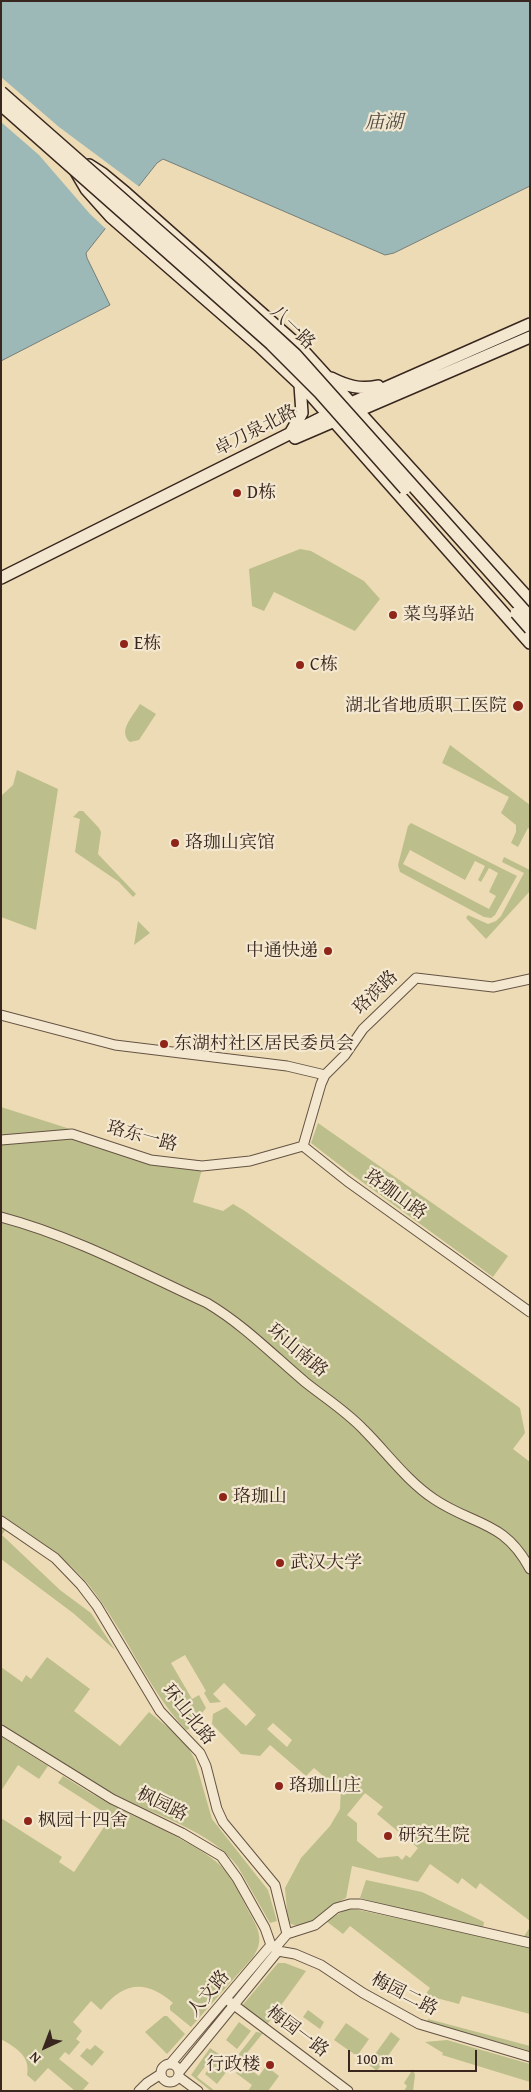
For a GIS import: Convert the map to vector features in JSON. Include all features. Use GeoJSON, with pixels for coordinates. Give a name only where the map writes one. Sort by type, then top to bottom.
{"type":"FeatureCollection","features":[{"type":"Feature","properties":{"kind":"main road","name":"八一路"},"geometry":{"type":"LineString","coordinates":[[1,92],[271,344],[320,393],[530,629]]}},
{"type":"Feature","properties":{"kind":"main road","name":"八一路"},"geometry":{"type":"LineString","coordinates":[[1,105],[74,162],[295,354],[530,617]]}},
{"type":"Feature","properties":{"kind":"main road"},"geometry":{"type":"LineString","coordinates":[[74,162],[103,174],[310,356],[530,600]]}},
{"type":"Feature","properties":{"kind":"main road"},"geometry":{"type":"LineString","coordinates":[[74,162],[86,189],[111,216],[300,384],[530,643]]}},
{"type":"Feature","properties":{"kind":"main road","name":"卓刀泉北路"},"geometry":{"type":"LineString","coordinates":[[1,584],[282,444],[354,407],[406,377],[530,324]]}},
{"type":"Feature","properties":{"kind":"main road","name":"卓刀泉北路"},"geometry":{"type":"LineString","coordinates":[[354,407],[530,337]]}},
{"type":"Feature","properties":{"kind":"main road"},"geometry":{"type":"LineString","coordinates":[[327,376],[343,384],[360,388],[374,387],[406,377]]}},
{"type":"Feature","properties":{"kind":"main road"},"geometry":{"type":"LineString","coordinates":[[290,432],[302,413],[300,384]]}},
{"type":"Feature","properties":{"kind":"main road","name":"卓刀泉北路"},"geometry":{"type":"LineString","coordinates":[[1,578],[290,432],[332,418]]}},
{"type":"Feature","properties":{"kind":"main road"},"geometry":{"type":"LineString","coordinates":[[440,543],[461,524]]}},
{"type":"Feature","properties":{"kind":"street","name":"珞滨路"},"geometry":{"type":"LineString","coordinates":[[325,1075],[345,1054],[363,1029],[416,978],[493,987],[530,979]]}},
{"type":"Feature","properties":{"kind":"street"},"geometry":{"type":"LineString","coordinates":[[1,1015],[115,1045],[287,1066],[325,1075],[303,1146]]}},
{"type":"Feature","properties":{"kind":"street","name":"珞东一路"},"geometry":{"type":"LineString","coordinates":[[1,1140],[72,1134],[150,1160],[202,1166],[250,1161],[303,1146]]}},
{"type":"Feature","properties":{"kind":"street","name":"珞珈山路"},"geometry":{"type":"LineString","coordinates":[[303,1146],[354,1186],[530,1312]]}},
{"type":"Feature","properties":{"kind":"street","name":"环山南路"},"geometry":{"type":"LineString","coordinates":[[1,1217],[25,1223],[90,1249],[207,1303],[238,1322],[307,1383],[345,1411],[423,1491],[444,1505],[481,1521],[506,1536],[518,1548],[530,1569]]}},
{"type":"Feature","properties":{"kind":"street","name":"环山北路"},"geometry":{"type":"LineString","coordinates":[[1,1521],[55,1558],[81,1585],[97,1606],[160,1711],[200,1753],[206,1766],[217,1809],[223,1822],[275,1885],[287,1934]]}},
{"type":"Feature","properties":{"kind":"street","name":"枫园路"},"geometry":{"type":"LineString","coordinates":[[1,1730],[112,1799],[182,1833],[214,1851],[227,1863],[237,1878],[275,1948]]}},
{"type":"Feature","properties":{"kind":"street"},"geometry":{"type":"LineString","coordinates":[[275,1948],[287,1934],[309,1928],[343,1905],[360,1904],[530,1943]]}},
{"type":"Feature","properties":{"kind":"street","name":"人文路"},"geometry":{"type":"LineString","coordinates":[[171,2063],[230,2002],[275,1948]]}},
{"type":"Feature","properties":{"kind":"street","name":"梅园二路"},"geometry":{"type":"LineString","coordinates":[[275,1948],[295,1954],[321,1966],[363,1993],[419,2024],[530,2057]]}},
{"type":"Feature","properties":{"kind":"street"},"geometry":{"type":"LineString","coordinates":[[161,2074],[167,2082],[174,2082],[230,2002]]}},
{"type":"Feature","properties":{"kind":"street","name":"梅园一路"},"geometry":{"type":"LineString","coordinates":[[230,2002],[348,2091]]}},
{"type":"Feature","properties":{"kind":"street"},"geometry":{"type":"LineString","coordinates":[[139,2091],[161,2074],[163,2066],[171,2063],[177,2066],[179,2074],[198,2091]]}},
{"type":"Feature","properties":{"kind":"green space"},"geometry":{"type":"Polygon","coordinates":[[[300,549],[311,551],[364,581],[380,599],[355,631],[274,592],[264,611],[252,606],[249,569],[300,549]]]}},
{"type":"Feature","properties":{"kind":"green space"},"geometry":{"type":"Polygon","coordinates":[[[140,704],[156,714],[139,740],[130,742],[126,738],[126,728],[140,704]]]}},
{"type":"Feature","properties":{"kind":"green space"},"geometry":{"type":"Polygon","coordinates":[[[450,745],[530,805],[530,829],[528,828],[518,847],[511,843],[516,832],[516,825],[501,813],[509,797],[442,763],[450,745]]]}},
{"type":"Feature","properties":{"kind":"green space"},"geometry":{"type":"Polygon","coordinates":[[[17,770],[58,789],[36,930],[1,917],[1,796],[13,785],[17,770]]]}},
{"type":"Feature","properties":{"kind":"green space"},"geometry":{"type":"Polygon","coordinates":[[[79,811],[83,811],[99,828],[101,832],[98,854],[136,894],[133,897],[119,882],[75,852],[80,819],[73,817],[79,811]]]}},
{"type":"Feature","properties":{"kind":"green space"},"geometry":{"type":"Polygon","coordinates":[[[411,823],[517,876],[495,915],[491,918],[484,917],[400,872],[398,865],[408,826],[411,823]],[[410,850],[403,864],[489,909],[496,896],[489,892],[498,873],[489,868],[481,882],[478,880],[485,866],[475,861],[465,880],[410,850]]]}},
{"type":"Feature","properties":{"kind":"green space"},"geometry":{"type":"Polygon","coordinates":[[[504,857],[530,870],[530,891],[486,939],[466,918],[468,915],[488,924],[496,921],[501,916],[524,873],[502,862],[504,857]]]}},
{"type":"Feature","properties":{"kind":"green space"},"geometry":{"type":"Polygon","coordinates":[[[138,921],[150,933],[134,945],[138,921]]]}},
{"type":"Feature","properties":{"kind":"green space"},"geometry":{"type":"Polygon","coordinates":[[[1,1107],[152,1155],[204,1162],[193,1202],[223,1211],[233,1204],[245,1211],[520,1408],[525,1433],[513,1449],[530,1462],[530,1921],[480,1883],[476,1889],[462,1878],[458,1884],[430,1864],[418,1882],[352,1866],[346,1898],[307,1924],[297,1925],[288,1922],[285,1888],[301,1858],[330,1826],[340,1809],[341,1785],[329,1781],[314,1768],[306,1776],[270,1745],[260,1756],[241,1754],[212,1724],[213,1714],[226,1707],[246,1726],[256,1715],[224,1683],[213,1694],[221,1702],[210,1703],[204,1693],[206,1691],[185,1655],[171,1663],[192,1699],[199,1695],[206,1708],[189,1729],[186,1730],[159,1696],[101,1602],[88,1584],[71,1566],[11,1522],[2,1535],[60,1590],[91,1613],[115,1650],[73,1613],[1,1559],[1,1107]],[[273,1723],[267,1729],[287,1747],[292,1740],[273,1723]],[[365,1793],[347,1815],[357,1823],[357,1841],[378,1858],[398,1856],[402,1860],[406,1855],[410,1858],[418,1848],[377,1814],[383,1807],[365,1793]]]}},
{"type":"Feature","properties":{"kind":"green space"},"geometry":{"type":"Polygon","coordinates":[[[318,1123],[508,1256],[493,1277],[311,1143],[318,1123]]]}},
{"type":"Feature","properties":{"kind":"green space"},"geometry":{"type":"Polygon","coordinates":[[[47,1657],[90,1689],[74,1711],[120,1746],[149,1712],[181,1738],[195,1760],[212,1819],[268,1890],[277,1921],[270,1923],[238,1867],[227,1854],[213,1843],[182,1825],[131,1803],[101,1787],[1,1724],[1,1667],[22,1682],[26,1675],[31,1679],[47,1657]]]}},
{"type":"Feature","properties":{"kind":"green space"},"geometry":{"type":"Polygon","coordinates":[[[1,1736],[48,1766],[39,1779],[18,1765],[1,1791],[1,1736]]]}},
{"type":"Feature","properties":{"kind":"green space"},"geometry":{"type":"Polygon","coordinates":[[[63,1776],[93,1795],[184,1841],[210,1857],[221,1866],[233,1882],[259,1934],[259,1945],[253,1957],[191,2027],[170,2010],[170,2006],[173,2003],[163,1995],[144,1987],[127,1989],[118,1994],[101,2010],[91,2001],[73,2022],[82,2031],[76,2039],[80,2042],[69,2055],[65,2052],[59,2059],[89,2083],[82,2091],[75,2091],[48,2068],[35,2082],[27,2075],[27,2063],[21,2053],[1,2039],[1,1818],[62,1857],[59,1862],[74,1872],[106,1824],[98,1818],[102,1811],[58,1783],[63,1776]]]}},
{"type":"Feature","properties":{"kind":"green space"},"geometry":{"type":"Polygon","coordinates":[[[366,1880],[422,1892],[484,1922],[483,1928],[421,1915],[360,1898],[366,1880]]]}},
{"type":"Feature","properties":{"kind":"green space"},"geometry":{"type":"Polygon","coordinates":[[[347,1909],[519,1944],[530,1927],[530,2014],[462,1996],[459,2004],[425,1995],[430,1988],[350,1926],[343,1934],[326,1921],[347,1909]]]}},
{"type":"Feature","properties":{"kind":"green space"},"geometry":{"type":"Polygon","coordinates":[[[278,1963],[285,1963],[306,1971],[266,2026],[241,2007],[278,1963]]]}},
{"type":"Feature","properties":{"kind":"green space"},"geometry":{"type":"Polygon","coordinates":[[[308,2010],[324,2022],[320,2029],[303,2017],[308,2010]]]}},
{"type":"Feature","properties":{"kind":"green space"},"geometry":{"type":"Polygon","coordinates":[[[164,2016],[167,2016],[185,2034],[167,2054],[145,2032],[164,2016]]]}},
{"type":"Feature","properties":{"kind":"green space"},"geometry":{"type":"Polygon","coordinates":[[[428,2019],[530,2046],[530,2051],[427,2022],[428,2019]]]}},
{"type":"Feature","properties":{"kind":"green space"},"geometry":{"type":"Polygon","coordinates":[[[239,2022],[251,2031],[237,2049],[226,2040],[239,2022]]]}},
{"type":"Feature","properties":{"kind":"green space"},"geometry":{"type":"Polygon","coordinates":[[[346,2023],[369,2039],[357,2056],[334,2040],[346,2023]]]}},
{"type":"Feature","properties":{"kind":"green space"},"geometry":{"type":"Polygon","coordinates":[[[256,2032],[263,2033],[238,2064],[238,2055],[256,2032]]]}},
{"type":"Feature","properties":{"kind":"green space"},"geometry":{"type":"Polygon","coordinates":[[[391,2032],[400,2039],[377,2071],[368,2064],[391,2032]]]}},
{"type":"Feature","properties":{"kind":"green space"},"geometry":{"type":"Polygon","coordinates":[[[447,2040],[530,2064],[530,2082],[442,2055],[443,2053],[425,2042],[447,2040]]]}},
{"type":"Feature","properties":{"kind":"green space"},"geometry":{"type":"Polygon","coordinates":[[[95,2045],[104,2052],[92,2066],[80,2056],[87,2048],[90,2050],[95,2045]]]}},
{"type":"Feature","properties":{"kind":"green space"},"geometry":{"type":"Polygon","coordinates":[[[210,2048],[223,2057],[220,2061],[213,2056],[197,2077],[215,2091],[211,2091],[191,2075],[210,2048]]]}},
{"type":"Feature","properties":{"kind":"green space"},"geometry":{"type":"Polygon","coordinates":[[[214,2062],[227,2071],[217,2084],[205,2074],[214,2062]]]}},
{"type":"Feature","properties":{"kind":"green space"},"geometry":{"type":"Polygon","coordinates":[[[243,2064],[259,2076],[266,2066],[279,2076],[268,2091],[248,2091],[252,2085],[236,2073],[243,2064]]]}},
{"type":"Feature","properties":{"kind":"green space"},"geometry":{"type":"Polygon","coordinates":[[[413,2069],[415,2075],[413,2091],[404,2091],[407,2086],[404,2083],[413,2069]]]}},
{"type":"Feature","properties":{"kind":"water","name":"庙湖"},"geometry":{"type":"Polygon","coordinates":[[[1,1],[530,1],[530,186],[394,253],[385,255],[163,159],[157,163],[86,253],[110,305],[1,361],[1,1]]]}},
{"type":"Feature","properties":{"kind":"pier"},"geometry":{"type":"Polygon","coordinates":[[[1,77],[59,127],[141,188],[107,230],[90,214],[39,155],[1,122],[1,77]]]}},
{"type":"Feature","properties":{"kind":"place","name":"D栋"},"geometry":{"type":"Point","coordinates":[237,493]}},
{"type":"Feature","properties":{"kind":"place","name":"菜鸟驿站"},"geometry":{"type":"Point","coordinates":[393,615]}},
{"type":"Feature","properties":{"kind":"place","name":"E栋"},"geometry":{"type":"Point","coordinates":[124,644]}},
{"type":"Feature","properties":{"kind":"place","name":"C栋"},"geometry":{"type":"Point","coordinates":[300,665]}},
{"type":"Feature","properties":{"kind":"place","name":"湖北省地质职工医院"},"geometry":{"type":"Point","coordinates":[518,706]}},
{"type":"Feature","properties":{"kind":"place","name":"珞珈山宾馆"},"geometry":{"type":"Point","coordinates":[175,843]}},
{"type":"Feature","properties":{"kind":"place","name":"中通快递"},"geometry":{"type":"Point","coordinates":[328,951]}},
{"type":"Feature","properties":{"kind":"place","name":"东湖村社区居民委员会"},"geometry":{"type":"Point","coordinates":[164,1044]}},
{"type":"Feature","properties":{"kind":"place","name":"珞珈山"},"geometry":{"type":"Point","coordinates":[223,1497]}},
{"type":"Feature","properties":{"kind":"place","name":"武汉大学"},"geometry":{"type":"Point","coordinates":[280,1563]}},
{"type":"Feature","properties":{"kind":"place","name":"珞珈山庄"},"geometry":{"type":"Point","coordinates":[279,1786]}},
{"type":"Feature","properties":{"kind":"place","name":"枫园十四舍"},"geometry":{"type":"Point","coordinates":[28,1821]}},
{"type":"Feature","properties":{"kind":"place","name":"研究生院"},"geometry":{"type":"Point","coordinates":[388,1836]}},
{"type":"Feature","properties":{"kind":"place","name":"行政楼"},"geometry":{"type":"Point","coordinates":[270,2065]}}]}
